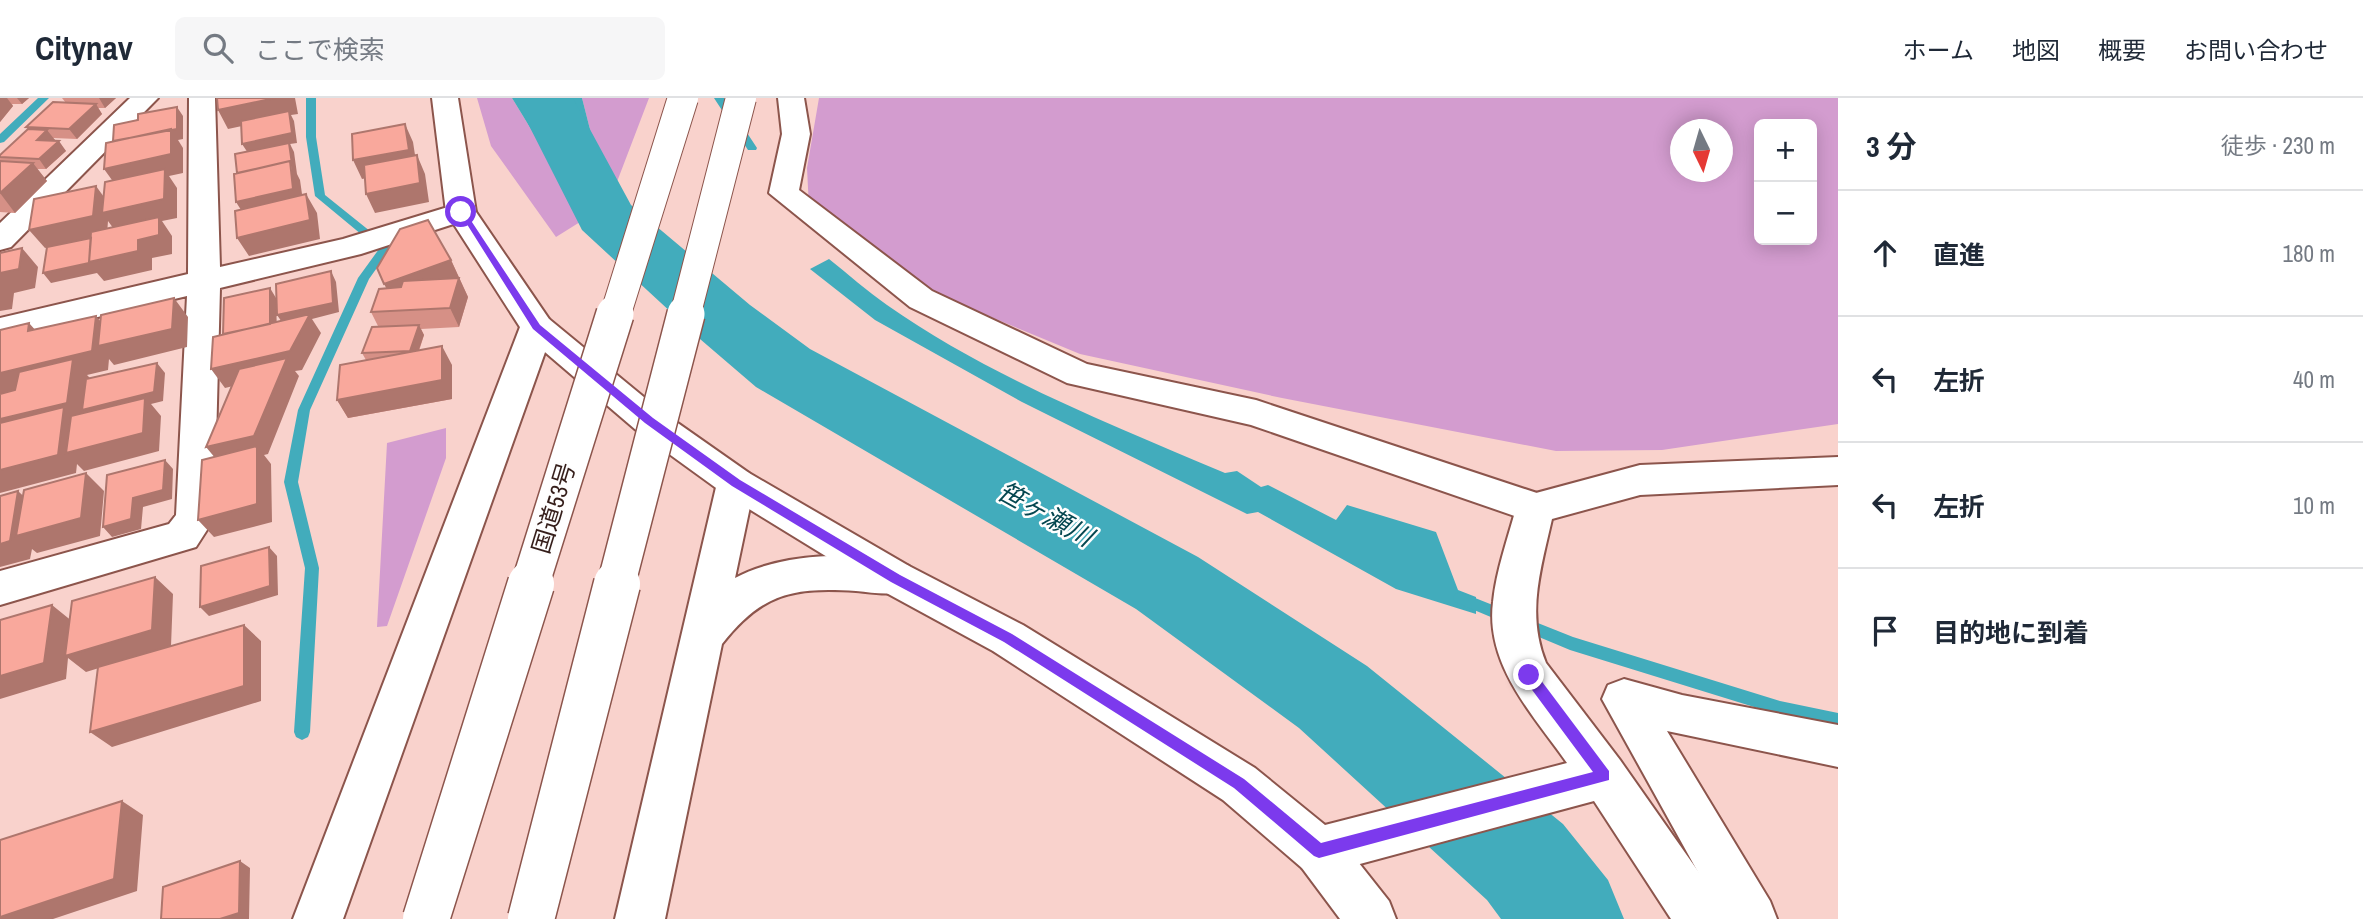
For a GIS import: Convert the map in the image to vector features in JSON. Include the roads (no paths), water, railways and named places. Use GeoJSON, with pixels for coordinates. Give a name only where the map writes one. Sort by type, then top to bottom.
{"type":"FeatureCollection","features":[{"type":"Feature","properties":{"kind":"main road"},"geometry":{"type":"LineString","coordinates":[[0,240],[145,98]]}},
{"type":"Feature","properties":{"kind":"main road"},"geometry":{"type":"LineString","coordinates":[[0,588],[182,536],[195,519],[204,280],[202,98]]}},
{"type":"Feature","properties":{"kind":"main road"},"geometry":{"type":"LineString","coordinates":[[445,98],[461,212],[537,327],[649,421],[736,483],[895,578],[1008,638],[1336,847],[1371,919]]}},
{"type":"Feature","properties":{"kind":"main road","name":"国道53号"},"geometry":{"type":"LineString","coordinates":[[426,919],[682,98]]}},
{"type":"Feature","properties":{"kind":"main road"},"geometry":{"type":"LineString","coordinates":[[531,919],[741,98]]}},
{"type":"Feature","properties":{"kind":"main road"},"geometry":{"type":"LineString","coordinates":[[792,98],[796,134],[784,193],[921,299],[1079,374],[1256,413],[1535,508],[1640,480],[1838,471]]}},
{"type":"Feature","properties":{"kind":"main road"},"geometry":{"type":"LineString","coordinates":[[0,329],[350,247],[461,212]]}},
{"type":"Feature","properties":{"kind":"main road"},"geometry":{"type":"LineString","coordinates":[[318,919],[537,327]]}},
{"type":"Feature","properties":{"kind":"main road"},"geometry":{"type":"LineString","coordinates":[[640,919],[736,483]]}},
{"type":"Feature","properties":{"kind":"main road"},"geometry":{"type":"LineString","coordinates":[[1535,508],[1515,624],[1529,675],[1586,780],[1700,919]]}},
{"type":"Feature","properties":{"kind":"main road"},"geometry":{"type":"LineString","coordinates":[[703,636],[736,599],[772,581],[827,572],[895,578]]}},
{"type":"Feature","properties":{"kind":"main road"},"geometry":{"type":"LineString","coordinates":[[1752,919],[1624,699],[1682,715],[1838,746]]}},
{"type":"Feature","properties":{"kind":"main road"},"geometry":{"type":"LineString","coordinates":[[1336,847],[1586,780]]}},
{"type":"Feature","properties":{"kind":"water"},"geometry":{"type":"Polygon","coordinates":[[[512,98],[582,98],[596,153],[615,187],[597,242],[580,222],[559,175],[512,98]]]}},
{"type":"Feature","properties":{"kind":"water"},"geometry":{"type":"Polygon","coordinates":[[[829,259],[880,300],[926,331],[1052,398],[1225,473],[1237,471],[1261,487],[1268,485],[1336,520],[1347,505],[1436,532],[1458,590],[1476,597],[1476,614],[1396,589],[1258,512],[1247,514],[1022,402],[875,320],[810,269],[829,259]]]}},
{"type":"Feature","properties":{"kind":"waterway"},"geometry":{"type":"LineString","coordinates":[[0,140],[44,98]]}},
{"type":"Feature","properties":{"kind":"waterway"},"geometry":{"type":"LineString","coordinates":[[302,732],[312,568],[291,482],[304,410],[364,278],[385,248],[320,196],[311,137],[311,98]]}},
{"type":"Feature","properties":{"kind":"waterway","name":"笹ヶ瀬川"},"geometry":{"type":"LineString","coordinates":[[544,98],[605,216],[725,322],[783,368],[1167,583],[1333,697],[1525,862],[1569,919]]}},
{"type":"Feature","properties":{"kind":"waterway"},"geometry":{"type":"LineString","coordinates":[[719,98],[752,148]]}},
{"type":"Feature","properties":{"kind":"waterway"},"geometry":{"type":"LineString","coordinates":[[1460,598],[1570,643],[1780,708],[1838,720]]}}]}
